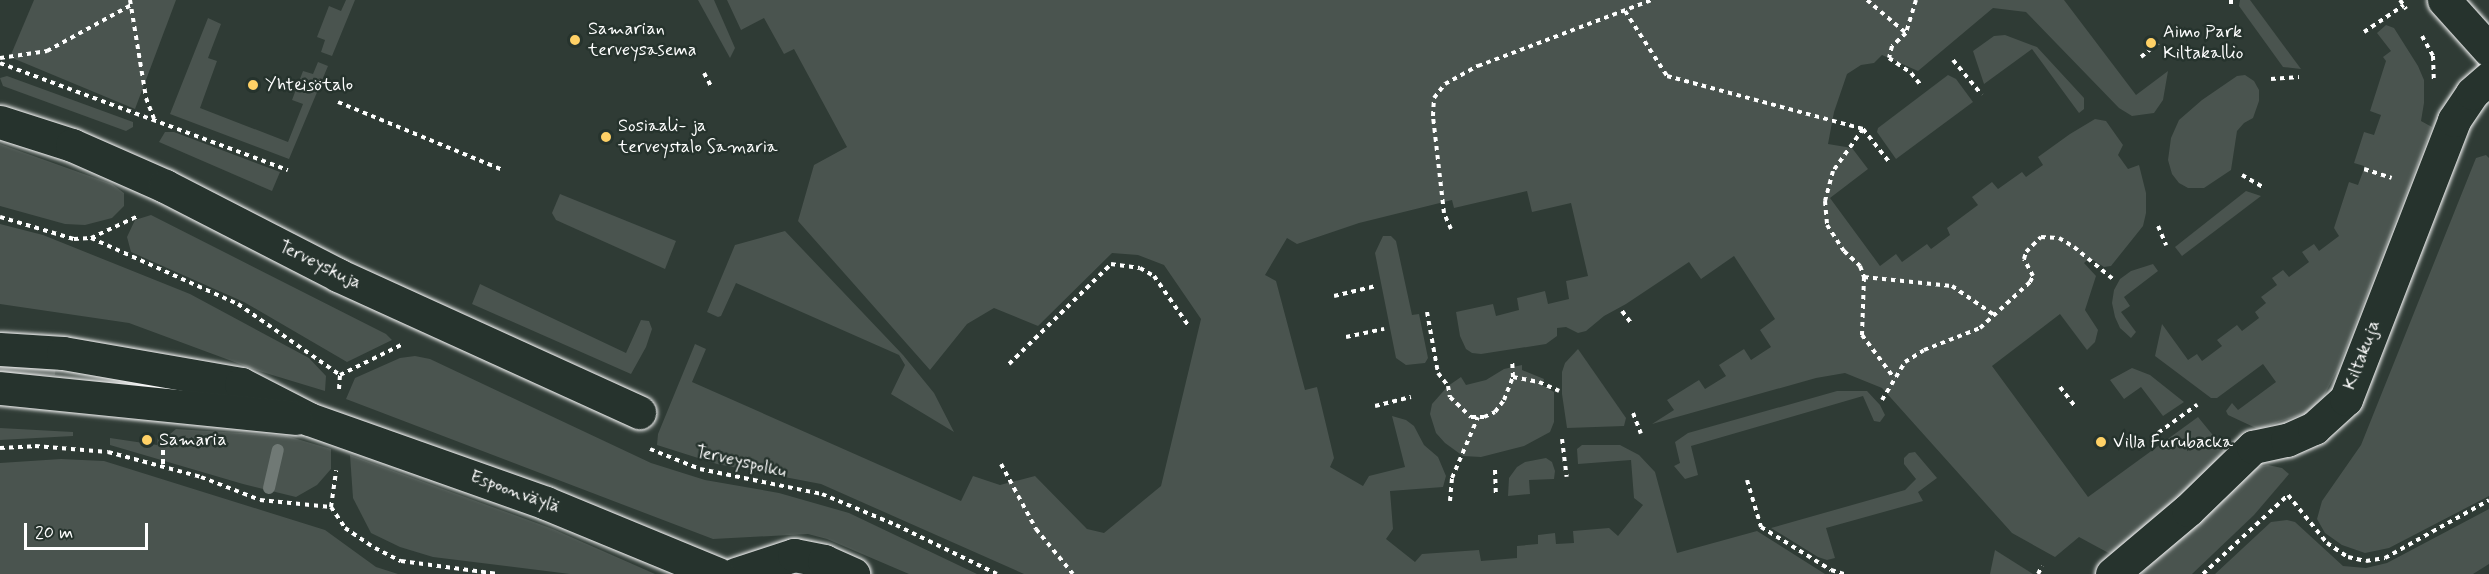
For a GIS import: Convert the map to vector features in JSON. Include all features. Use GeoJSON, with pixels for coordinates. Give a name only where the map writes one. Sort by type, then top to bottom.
{"type":"FeatureCollection","features":[{"type":"Feature","properties":{"kind":"street"},"geometry":{"type":"LineString","coordinates":[[2444,0],[2489,50]]}},
{"type":"Feature","properties":{"kind":"street","name":"Kiltakuja"},"geometry":{"type":"LineString","coordinates":[[2112,574],[2188,510],[2253,447],[2287,440],[2314,428],[2346,399],[2454,120],[2472,93],[2489,78]]}},
{"type":"Feature","properties":{"kind":"street","name":"Terveyskuja"},"geometry":{"type":"LineString","coordinates":[[0,122],[72,146],[165,186],[338,275],[639,412]]}},
{"type":"Feature","properties":{"kind":"street","name":"Espoonväylä"},"geometry":{"type":"LineString","coordinates":[[0,349],[63,353],[241,384],[309,419],[546,503],[718,574]]}},
{"type":"Feature","properties":{"kind":"street","name":"Espoonväylä"},"geometry":{"type":"LineString","coordinates":[[0,388],[309,419]]}},
{"type":"Feature","properties":{"kind":"street"},"geometry":{"type":"LineString","coordinates":[[736,574],[794,555],[824,561],[853,574]]}},
{"type":"Feature","properties":{"kind":"path"},"geometry":{"type":"LineString","coordinates":[[1451,229],[1444,213],[1433,116],[1434,98],[1444,84],[1478,66],[1652,0]]}},
{"type":"Feature","properties":{"kind":"path"},"geometry":{"type":"LineString","coordinates":[[1867,0],[1906,33]]}},
{"type":"Feature","properties":{"kind":"path"},"geometry":{"type":"LineString","coordinates":[[1916,0],[1906,33],[1892,46],[1889,58],[1911,73],[1920,84]]}},
{"type":"Feature","properties":{"kind":"path"},"geometry":{"type":"LineString","coordinates":[[2400,0],[2409,15]]}},
{"type":"Feature","properties":{"kind":"path"},"geometry":{"type":"LineString","coordinates":[[0,58],[46,51],[130,2],[146,98],[156,121]]}},
{"type":"Feature","properties":{"kind":"path"},"geometry":{"type":"LineString","coordinates":[[2364,32],[2404,5]]}},
{"type":"Feature","properties":{"kind":"path"},"geometry":{"type":"LineString","coordinates":[[1625,11],[1667,76],[1863,129],[1890,163]]}},
{"type":"Feature","properties":{"kind":"path"},"geometry":{"type":"LineString","coordinates":[[2421,35],[2433,56],[2434,87]]}},
{"type":"Feature","properties":{"kind":"path"},"geometry":{"type":"LineString","coordinates":[[2141,57],[2159,42]]}},
{"type":"Feature","properties":{"kind":"path"},"geometry":{"type":"LineString","coordinates":[[1953,60],[1982,95]]}},
{"type":"Feature","properties":{"kind":"path"},"geometry":{"type":"LineString","coordinates":[[0,63],[288,170]]}},
{"type":"Feature","properties":{"kind":"path"},"geometry":{"type":"LineString","coordinates":[[704,73],[711,86]]}},
{"type":"Feature","properties":{"kind":"path"},"geometry":{"type":"LineString","coordinates":[[2271,79],[2299,77]]}},
{"type":"Feature","properties":{"kind":"path"},"geometry":{"type":"LineString","coordinates":[[338,102],[503,170]]}},
{"type":"Feature","properties":{"kind":"path"},"geometry":{"type":"LineString","coordinates":[[1863,129],[1833,171],[1825,201],[1827,225],[1844,251],[1860,266],[1864,277],[1862,334],[1894,378]]}},
{"type":"Feature","properties":{"kind":"path"},"geometry":{"type":"LineString","coordinates":[[2364,169],[2398,180]]}},
{"type":"Feature","properties":{"kind":"path"},"geometry":{"type":"LineString","coordinates":[[2242,175],[2263,187]]}},
{"type":"Feature","properties":{"kind":"path"},"geometry":{"type":"LineString","coordinates":[[0,217],[74,239],[91,238],[238,304],[340,375]]}},
{"type":"Feature","properties":{"kind":"path"},"geometry":{"type":"LineString","coordinates":[[2158,226],[2166,245]]}},
{"type":"Feature","properties":{"kind":"path"},"geometry":{"type":"LineString","coordinates":[[1882,400],[1905,362],[1924,350],[1980,328],[2030,282],[2033,276],[2024,259],[2026,252],[2041,237],[2059,238],[2074,247],[2114,280]]}},
{"type":"Feature","properties":{"kind":"path"},"geometry":{"type":"LineString","coordinates":[[1009,364],[1112,264],[1140,268],[1154,276],[1188,325]]}},
{"type":"Feature","properties":{"kind":"path"},"geometry":{"type":"LineString","coordinates":[[1864,277],[1952,286],[1994,315]]}},
{"type":"Feature","properties":{"kind":"path"},"geometry":{"type":"LineString","coordinates":[[1334,296],[1376,286]]}},
{"type":"Feature","properties":{"kind":"path"},"geometry":{"type":"LineString","coordinates":[[1622,311],[1631,323]]}},
{"type":"Feature","properties":{"kind":"path"},"geometry":{"type":"LineString","coordinates":[[1427,312],[1438,372],[1448,386],[1450,397],[1461,411],[1471,417],[1495,412],[1504,400],[1513,377],[1512,360]]}},
{"type":"Feature","properties":{"kind":"path"},"geometry":{"type":"LineString","coordinates":[[1346,338],[1384,329]]}},
{"type":"Feature","properties":{"kind":"path"},"geometry":{"type":"LineString","coordinates":[[340,375],[406,343]]}},
{"type":"Feature","properties":{"kind":"path"},"geometry":{"type":"LineString","coordinates":[[339,396],[340,375]]}},
{"type":"Feature","properties":{"kind":"path"},"geometry":{"type":"LineString","coordinates":[[1513,377],[1539,382],[1559,391]]}},
{"type":"Feature","properties":{"kind":"path"},"geometry":{"type":"LineString","coordinates":[[2060,387],[2075,406]]}},
{"type":"Feature","properties":{"kind":"path"},"geometry":{"type":"LineString","coordinates":[[1375,405],[1411,396]]}},
{"type":"Feature","properties":{"kind":"path"},"geometry":{"type":"LineString","coordinates":[[2151,438],[2197,405]]}},
{"type":"Feature","properties":{"kind":"path"},"geometry":{"type":"LineString","coordinates":[[1633,413],[1641,434]]}},
{"type":"Feature","properties":{"kind":"path"},"geometry":{"type":"LineString","coordinates":[[1450,501],[1452,478],[1478,417]]}},
{"type":"Feature","properties":{"kind":"path"},"geometry":{"type":"LineString","coordinates":[[1562,439],[1567,477]]}},
{"type":"Feature","properties":{"kind":"path"},"geometry":{"type":"LineString","coordinates":[[163,441],[163,467]]}},
{"type":"Feature","properties":{"kind":"path"},"geometry":{"type":"LineString","coordinates":[[0,448],[35,446],[108,452],[201,477],[260,500],[331,507]]}},
{"type":"Feature","properties":{"kind":"path","name":"Terveyspolku"},"geometry":{"type":"LineString","coordinates":[[646,448],[700,469],[822,494],[897,525],[997,574]]}},
{"type":"Feature","properties":{"kind":"path"},"geometry":{"type":"LineString","coordinates":[[338,463],[331,507],[345,528],[375,548],[401,561],[498,574]]}},
{"type":"Feature","properties":{"kind":"path"},"geometry":{"type":"LineString","coordinates":[[1001,464],[1036,529],[1073,574]]}},
{"type":"Feature","properties":{"kind":"path"},"geometry":{"type":"LineString","coordinates":[[1495,470],[1496,497]]}},
{"type":"Feature","properties":{"kind":"path"},"geometry":{"type":"LineString","coordinates":[[1747,480],[1761,527],[1831,570],[1844,574]]}},
{"type":"Feature","properties":{"kind":"path"},"geometry":{"type":"LineString","coordinates":[[2203,574],[2288,495],[2327,543],[2348,556],[2366,561],[2385,558],[2489,500]]}},
{"type":"Feature","properties":{"kind":"path"},"geometry":{"type":"LineString","coordinates":[[2038,574],[2042,566]]}},
{"type":"Feature","properties":{"kind":"shaded area"},"geometry":{"type":"Polygon","coordinates":[[[34,0],[176,0],[135,109],[10,57],[34,0]]]}},
{"type":"Feature","properties":{"kind":"shaded area"},"geometry":{"type":"Polygon","coordinates":[[[346,0],[355,0],[332,56],[321,52],[325,40],[317,37],[329,6],[341,11],[346,0]]]}},
{"type":"Feature","properties":{"kind":"shaded area"},"geometry":{"type":"Polygon","coordinates":[[[698,0],[714,0],[735,48],[730,58],[698,0]]]}},
{"type":"Feature","properties":{"kind":"shaded area"},"geometry":{"type":"Polygon","coordinates":[[[727,0],[2064,0],[2136,95],[2168,71],[2163,100],[2154,113],[2132,116],[2119,108],[2026,12],[1993,8],[1918,71],[1882,55],[1874,63],[1861,65],[1847,74],[1834,112],[1828,144],[1852,148],[1868,169],[1830,198],[1880,266],[1896,254],[1902,262],[1927,244],[1931,249],[1950,235],[1947,228],[1978,205],[1972,197],[1992,182],[1998,189],[2022,172],[2026,177],[2043,165],[2038,157],[2070,134],[2095,119],[2106,121],[2123,145],[2118,155],[2128,169],[2139,165],[2146,193],[2146,213],[2143,226],[2111,266],[2104,267],[2090,258],[2084,263],[2096,276],[2085,310],[2098,330],[2095,342],[2087,350],[2060,314],[1992,366],[2088,497],[2198,417],[2225,450],[2193,492],[2116,557],[2079,537],[2055,557],[2012,533],[1882,388],[1845,373],[1816,378],[1652,424],[1674,410],[1667,400],[1699,380],[1705,389],[1726,376],[1719,365],[1744,349],[1751,360],[1771,347],[1760,330],[1775,319],[1734,256],[1701,279],[1689,262],[1604,316],[1586,331],[1578,333],[1566,327],[1557,328],[1557,336],[1546,344],[1481,354],[1472,353],[1466,349],[1460,336],[1456,312],[1493,304],[1496,316],[1519,310],[1517,298],[1545,291],[1548,304],[1569,299],[1566,281],[1588,276],[1571,203],[1532,212],[1527,191],[1454,208],[1452,200],[1359,223],[1297,244],[1287,238],[1265,275],[1276,281],[1305,390],[1317,387],[1334,458],[1330,467],[1363,486],[1369,476],[1405,467],[1392,416],[1406,420],[1414,426],[1424,445],[1438,457],[1446,476],[1443,487],[1390,491],[1393,529],[1386,539],[1415,562],[1422,554],[1479,550],[1481,561],[1517,558],[1517,546],[1538,544],[1538,535],[1555,533],[1556,544],[1574,543],[1573,531],[1609,528],[1618,536],[1643,505],[1634,498],[1631,460],[1578,464],[1577,449],[1582,445],[1620,445],[1639,455],[1655,472],[1677,553],[1757,531],[1825,574],[1024,574],[821,484],[717,464],[657,445],[658,434],[695,344],[706,349],[692,382],[961,501],[973,476],[1000,485],[1035,476],[1087,529],[1104,533],[1161,486],[1201,319],[1164,265],[1138,255],[1112,253],[1038,326],[994,308],[967,324],[930,370],[798,221],[814,165],[847,147],[794,49],[784,54],[764,18],[741,30],[727,0]]]}},
{"type":"Feature","properties":{"kind":"shaded area"},"geometry":{"type":"Polygon","coordinates":[[[2240,0],[2250,0],[2301,69],[2283,67],[2239,6],[2240,0]]]}},
{"type":"Feature","properties":{"kind":"shaded area"},"geometry":{"type":"Polygon","coordinates":[[[208,18],[221,24],[208,58],[217,61],[200,108],[288,142],[303,104],[292,100],[303,71],[313,74],[318,62],[328,66],[289,159],[170,114],[208,18]]]}},
{"type":"Feature","properties":{"kind":"shaded area"},"geometry":{"type":"Polygon","coordinates":[[[2386,25],[2394,28],[2418,66],[2424,80],[2421,121],[2432,127],[2337,371],[2324,396],[2306,413],[2258,429],[2228,415],[2226,411],[2232,403],[2238,410],[2276,382],[2263,364],[2217,398],[2211,398],[2155,356],[2162,324],[2188,360],[2197,354],[2202,361],[2222,346],[2217,340],[2237,325],[2242,331],[2259,318],[2255,312],[2266,303],[2261,297],[2277,285],[2272,278],[2283,270],[2289,277],[2309,262],[2302,252],[2314,244],[2319,251],[2339,236],[2334,228],[2349,182],[2358,185],[2364,169],[2364,166],[2354,163],[2364,132],[2374,135],[2381,115],[2370,111],[2386,61],[2383,57],[2391,51],[2377,33],[2386,25]]]}},
{"type":"Feature","properties":{"kind":"shaded area"},"geometry":{"type":"Polygon","coordinates":[[[2005,35],[2037,47],[2084,98],[2084,109],[2079,113],[2032,49],[1984,84],[1973,51],[1994,36],[2005,35]]]}},
{"type":"Feature","properties":{"kind":"shaded area"},"geometry":{"type":"Polygon","coordinates":[[[1948,75],[1956,79],[1973,102],[1896,159],[1877,132],[1878,128],[1948,75]]]}},
{"type":"Feature","properties":{"kind":"shaded area"},"geometry":{"type":"Polygon","coordinates":[[[2245,75],[2254,81],[2259,90],[2259,101],[2253,118],[2237,131],[2231,170],[2204,188],[2188,188],[2179,183],[2172,174],[2168,160],[2171,138],[2179,120],[2202,100],[2237,76],[2245,75]]]}},
{"type":"Feature","properties":{"kind":"shaded area"},"geometry":{"type":"Polygon","coordinates":[[[7,76],[133,122],[133,127],[126,131],[3,86],[0,78],[7,76]]]}},
{"type":"Feature","properties":{"kind":"shaded area"},"geometry":{"type":"Polygon","coordinates":[[[165,132],[174,132],[280,172],[272,191],[159,142],[165,132]]]}},
{"type":"Feature","properties":{"kind":"shaded area"},"geometry":{"type":"Polygon","coordinates":[[[0,144],[112,184],[124,193],[124,206],[112,218],[85,225],[65,224],[0,206],[0,144]]]}},
{"type":"Feature","properties":{"kind":"shaded area"},"geometry":{"type":"Polygon","coordinates":[[[2486,155],[2489,158],[2489,496],[2389,548],[2365,553],[2342,545],[2325,533],[2317,519],[2322,501],[2361,445],[2476,158],[2486,155]]]}},
{"type":"Feature","properties":{"kind":"shaded area"},"geometry":{"type":"Polygon","coordinates":[[[2246,191],[2261,196],[2182,256],[2175,247],[2246,191]]]}},
{"type":"Feature","properties":{"kind":"shaded area"},"geometry":{"type":"Polygon","coordinates":[[[560,194],[676,241],[665,269],[556,220],[552,213],[560,194]]]}},
{"type":"Feature","properties":{"kind":"shaded area"},"geometry":{"type":"Polygon","coordinates":[[[151,215],[386,334],[392,340],[347,362],[244,302],[131,252],[127,237],[135,220],[151,215]]]}},
{"type":"Feature","properties":{"kind":"shaded area"},"geometry":{"type":"Polygon","coordinates":[[[0,224],[43,235],[190,294],[309,358],[326,376],[325,391],[259,371],[129,323],[0,304],[0,224]]]}},
{"type":"Feature","properties":{"kind":"shaded area"},"geometry":{"type":"Polygon","coordinates":[[[785,231],[903,355],[934,393],[954,432],[891,394],[905,365],[899,355],[736,283],[721,316],[707,312],[735,245],[785,231]]]}},
{"type":"Feature","properties":{"kind":"shaded area"},"geometry":{"type":"Polygon","coordinates":[[[1383,236],[1391,236],[1396,241],[1412,315],[1419,314],[1428,358],[1425,363],[1406,365],[1396,358],[1375,253],[1383,236]]]}},
{"type":"Feature","properties":{"kind":"shaded area"},"geometry":{"type":"Polygon","coordinates":[[[2153,264],[2158,271],[2124,297],[2130,306],[2121,312],[2136,332],[2131,338],[2120,328],[2115,317],[2112,303],[2114,290],[2120,279],[2131,271],[2153,264]]]}},
{"type":"Feature","properties":{"kind":"shaded area"},"geometry":{"type":"Polygon","coordinates":[[[480,284],[626,353],[641,320],[649,321],[652,329],[646,347],[631,374],[472,304],[480,284]]]}},
{"type":"Feature","properties":{"kind":"shaded area"},"geometry":{"type":"Polygon","coordinates":[[[1578,349],[1626,418],[1624,426],[1567,428],[1562,394],[1562,372],[1565,363],[1578,349]]]}},
{"type":"Feature","properties":{"kind":"shaded area"},"geometry":{"type":"Polygon","coordinates":[[[415,356],[430,359],[651,463],[705,480],[779,493],[849,513],[977,574],[909,574],[827,539],[808,534],[713,539],[346,399],[355,378],[400,358],[415,356]]]}},
{"type":"Feature","properties":{"kind":"shaded area"},"geometry":{"type":"Polygon","coordinates":[[[0,360],[56,364],[55,375],[0,374],[0,360]]]}},
{"type":"Feature","properties":{"kind":"shaded area"},"geometry":{"type":"Polygon","coordinates":[[[1522,365],[1522,370],[1544,379],[1542,385],[1554,392],[1554,422],[1550,432],[1524,446],[1481,457],[1463,456],[1436,433],[1430,414],[1432,404],[1448,386],[1461,377],[1466,385],[1486,380],[1504,369],[1522,365]]]}},
{"type":"Feature","properties":{"kind":"shaded area"},"geometry":{"type":"Polygon","coordinates":[[[2132,368],[2150,375],[2184,402],[2163,416],[2141,387],[2124,399],[2110,380],[2132,368]]]}},
{"type":"Feature","properties":{"kind":"shaded area"},"geometry":{"type":"Polygon","coordinates":[[[1837,391],[1867,391],[1880,405],[1885,415],[1880,422],[1874,421],[1863,396],[1691,446],[1698,475],[1685,479],[1674,466],[1680,463],[1675,442],[1688,433],[1837,391]]]}},
{"type":"Feature","properties":{"kind":"shaded area"},"geometry":{"type":"Polygon","coordinates":[[[0,428],[73,432],[73,436],[0,440],[0,428]]]}},
{"type":"Feature","properties":{"kind":"shaded area"},"geometry":{"type":"Polygon","coordinates":[[[176,429],[287,436],[331,449],[331,469],[317,485],[296,497],[110,445],[110,438],[157,445],[158,435],[163,440],[176,429]]]}},
{"type":"Feature","properties":{"kind":"shaded area"},"geometry":{"type":"Polygon","coordinates":[[[1915,452],[1937,478],[1918,492],[1923,501],[1826,528],[1835,558],[1827,560],[1818,557],[1771,528],[1905,490],[1916,479],[1904,464],[1904,458],[1909,453],[1915,452]]]}},
{"type":"Feature","properties":{"kind":"shaded area"},"geometry":{"type":"Polygon","coordinates":[[[350,455],[553,529],[655,574],[570,574],[433,557],[400,547],[371,533],[353,498],[350,455]]]}},
{"type":"Feature","properties":{"kind":"shaded area"},"geometry":{"type":"Polygon","coordinates":[[[1546,458],[1552,462],[1555,471],[1554,479],[1529,480],[1530,494],[1508,496],[1509,478],[1517,467],[1525,462],[1546,458]]]}},
{"type":"Feature","properties":{"kind":"shaded area"},"geometry":{"type":"Polygon","coordinates":[[[61,459],[104,461],[325,530],[376,567],[398,574],[0,574],[0,463],[61,459]]]}},
{"type":"Feature","properties":{"kind":"shaded area"},"geometry":{"type":"Polygon","coordinates":[[[2268,465],[2282,468],[2289,474],[2254,515],[2192,574],[2141,574],[2254,468],[2268,465]]]}},
{"type":"Feature","properties":{"kind":"shaded area"},"geometry":{"type":"Polygon","coordinates":[[[2489,509],[2489,564],[2473,574],[2215,574],[2271,522],[2287,520],[2295,522],[2343,566],[2366,568],[2387,563],[2489,509]]]}},
{"type":"Feature","properties":{"kind":"shaded area"},"geometry":{"type":"Polygon","coordinates":[[[1995,550],[2033,574],[1990,574],[1995,550]]]}},
{"type":"Feature","properties":{"kind":"waterway"},"geometry":{"type":"LineString","coordinates":[[269,488],[278,450]]}},
{"type":"Feature","properties":{"kind":"place","name":"Samarian terveysasema"},"geometry":{"type":"Point","coordinates":[575,40]}},
{"type":"Feature","properties":{"kind":"place","name":"Aimo Park Kiltakallio"},"geometry":{"type":"Point","coordinates":[2151,43]}},
{"type":"Feature","properties":{"kind":"place","name":"Yhteisötalo"},"geometry":{"type":"Point","coordinates":[253,85]}},
{"type":"Feature","properties":{"kind":"place","name":"Sosiaali- ja terveystalo Samaria"},"geometry":{"type":"Point","coordinates":[606,137]}},
{"type":"Feature","properties":{"kind":"place","name":"Samaria"},"geometry":{"type":"Point","coordinates":[147,440]}},
{"type":"Feature","properties":{"kind":"place","name":"Villa Furubacka"},"geometry":{"type":"Point","coordinates":[2101,442]}}]}
